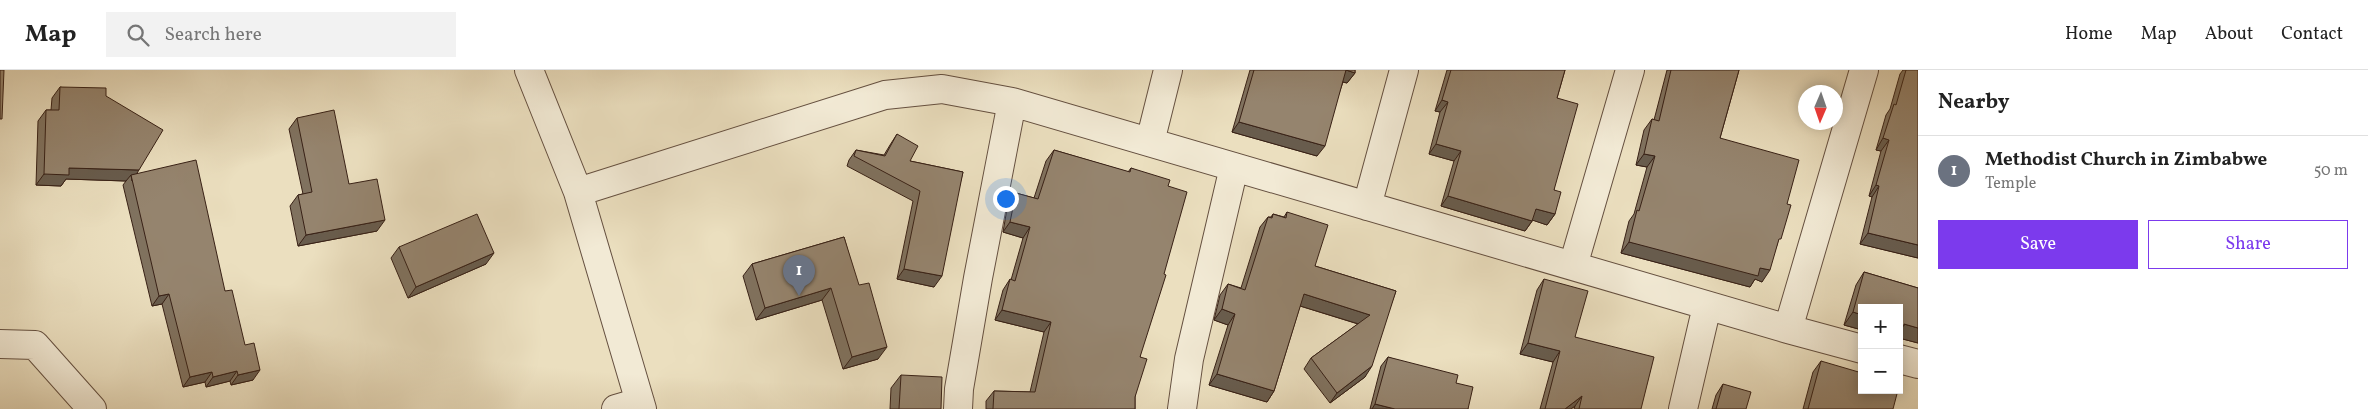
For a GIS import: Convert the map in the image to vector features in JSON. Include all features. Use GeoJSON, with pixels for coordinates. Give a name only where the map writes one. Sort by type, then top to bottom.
{"type":"FeatureCollection","features":[{"type":"Feature","properties":{"kind":"street"},"geometry":{"type":"LineString","coordinates":[[529,70],[578,192],[632,407]]}},
{"type":"Feature","properties":{"kind":"street"},"geometry":{"type":"LineString","coordinates":[[1150,142],[1168,70]]}},
{"type":"Feature","properties":{"kind":"street"},"geometry":{"type":"LineString","coordinates":[[1367,206],[1404,70]]}},
{"type":"Feature","properties":{"kind":"street"},"geometry":{"type":"LineString","coordinates":[[1573,266],[1630,70]]}},
{"type":"Feature","properties":{"kind":"street"},"geometry":{"type":"LineString","coordinates":[[1788,329],[1864,70]]}},
{"type":"Feature","properties":{"kind":"street"},"geometry":{"type":"LineString","coordinates":[[578,192],[885,96],[942,90],[1012,102],[1707,306],[1858,348]]}},
{"type":"Feature","properties":{"kind":"street"},"geometry":{"type":"LineString","coordinates":[[958,409],[959,389],[978,278],[1012,102]]}},
{"type":"Feature","properties":{"kind":"street"},"geometry":{"type":"LineString","coordinates":[[1182,409],[1189,359],[1234,167]]}},
{"type":"Feature","properties":{"kind":"street"},"geometry":{"type":"LineString","coordinates":[[1683,409],[1707,306]]}},
{"type":"Feature","properties":{"kind":"street"},"geometry":{"type":"LineString","coordinates":[[0,344],[35,345],[92,409]]}},
{"type":"Feature","properties":{"kind":"street"},"geometry":{"type":"LineString","coordinates":[[1903,360],[1918,364]]}},
{"type":"Feature","properties":{"kind":"building"},"geometry":{"type":"Polygon","coordinates":[[[0,70],[4,70],[2,119],[0,119],[0,70]]]}},
{"type":"Feature","properties":{"kind":"building"},"geometry":{"type":"Polygon","coordinates":[[[1254,70],[1346,70],[1325,146],[1239,122],[1254,70]]]}},
{"type":"Feature","properties":{"kind":"building"},"geometry":{"type":"Polygon","coordinates":[[[1451,70],[1565,70],[1557,98],[1578,104],[1554,190],[1561,192],[1555,214],[1536,209],[1532,221],[1448,196],[1461,151],[1436,144],[1448,102],[1442,100],[1451,70]]]}},
{"type":"Feature","properties":{"kind":"building"},"geometry":{"type":"Polygon","coordinates":[[[1671,70],[1739,70],[1720,138],[1799,160],[1787,204],[1791,205],[1781,239],[1779,239],[1770,270],[1760,268],[1758,276],[1629,242],[1637,210],[1639,211],[1655,156],[1644,154],[1652,119],[1659,121],[1671,70]]]}},
{"type":"Feature","properties":{"kind":"building"},"geometry":{"type":"Polygon","coordinates":[[[1906,70],[1918,70],[1918,245],[1868,233],[1879,186],[1876,185],[1889,140],[1883,138],[1894,104],[1896,105],[1906,70]]]}},
{"type":"Feature","properties":{"kind":"building"},"geometry":{"type":"Polygon","coordinates":[[[60,87],[106,88],[106,96],[163,130],[139,170],[69,168],[69,175],[44,174],[46,110],[59,110],[60,87]]]}},
{"type":"Feature","properties":{"kind":"building"},"geometry":{"type":"Polygon","coordinates":[[[334,110],[349,184],[377,179],[385,220],[306,235],[298,195],[312,192],[297,118],[334,110]]]}},
{"type":"Feature","properties":{"kind":"building"},"geometry":{"type":"Polygon","coordinates":[[[897,134],[918,146],[910,161],[963,172],[942,276],[904,269],[920,191],[854,156],[856,150],[885,156],[897,134]]]}},
{"type":"Feature","properties":{"kind":"building"},"geometry":{"type":"Polygon","coordinates":[[[1054,150],[1130,172],[1131,168],[1170,180],[1168,186],[1187,192],[1164,274],[1166,275],[1140,357],[1147,359],[1135,397],[1135,409],[993,409],[994,391],[1035,392],[1051,322],[1002,310],[1010,279],[1015,281],[1030,227],[1010,222],[1016,193],[1038,199],[1054,150]]]}},
{"type":"Feature","properties":{"kind":"building"},"geometry":{"type":"Polygon","coordinates":[[[196,160],[225,291],[232,290],[245,345],[254,343],[260,370],[238,375],[237,371],[213,377],[212,372],[190,377],[169,294],[159,296],[131,175],[196,160]]]}},
{"type":"Feature","properties":{"kind":"building"},"geometry":{"type":"Polygon","coordinates":[[[1287,212],[1328,225],[1315,266],[1396,291],[1372,366],[1337,393],[1311,358],[1370,315],[1304,294],[1274,391],[1217,374],[1235,314],[1222,309],[1228,284],[1245,290],[1268,217],[1272,218],[1273,214],[1286,218],[1287,212]]]}},
{"type":"Feature","properties":{"kind":"building"},"geometry":{"type":"Polygon","coordinates":[[[477,214],[494,253],[416,287],[399,247],[477,214]]]}},
{"type":"Feature","properties":{"kind":"building"},"geometry":{"type":"Polygon","coordinates":[[[844,237],[859,285],[869,283],[887,347],[852,357],[831,288],[765,308],[752,264],[844,237]]]}},
{"type":"Feature","properties":{"kind":"building"},"geometry":{"type":"Polygon","coordinates":[[[1864,272],[1918,288],[1918,328],[1904,324],[1903,326],[1903,304],[1858,304],[1858,314],[1853,312],[1864,272]]]}},
{"type":"Feature","properties":{"kind":"building"},"geometry":{"type":"Polygon","coordinates":[[[1544,279],[1588,291],[1575,337],[1654,357],[1641,409],[1579,409],[1582,396],[1565,409],[1545,409],[1560,351],[1528,343],[1544,279]]]}},
{"type":"Feature","properties":{"kind":"building"},"geometry":{"type":"Polygon","coordinates":[[[1388,357],[1458,375],[1456,383],[1473,387],[1468,409],[1395,409],[1375,404],[1388,357]]]}},
{"type":"Feature","properties":{"kind":"building"},"geometry":{"type":"Polygon","coordinates":[[[1821,361],[1858,372],[1858,394],[1897,394],[1893,409],[1808,409],[1821,361]]]}},
{"type":"Feature","properties":{"kind":"building"},"geometry":{"type":"Polygon","coordinates":[[[901,375],[942,377],[941,409],[899,409],[901,375]]]}},
{"type":"Feature","properties":{"kind":"building"},"geometry":{"type":"Polygon","coordinates":[[[1723,384],[1751,392],[1746,409],[1716,409],[1723,384]]]}},
{"type":"Feature","properties":{"kind":"place","name":"Methodist Church in Zimbabwe"},"geometry":{"type":"Point","coordinates":[799,296]}}]}
